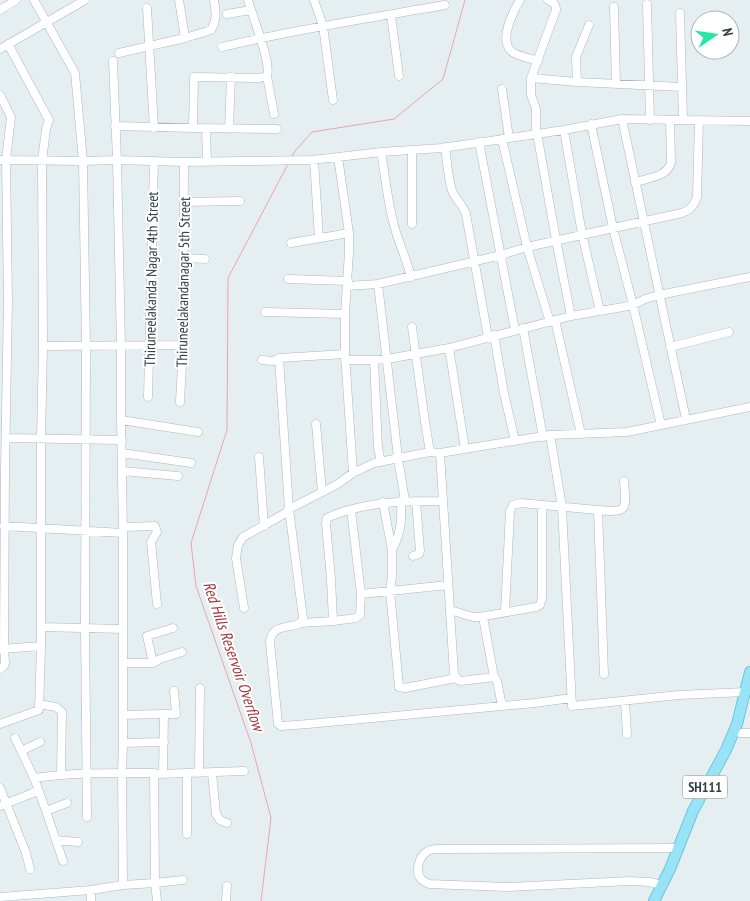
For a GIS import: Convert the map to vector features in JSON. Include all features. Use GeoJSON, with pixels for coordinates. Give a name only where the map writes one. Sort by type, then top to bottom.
{"type":"FeatureCollection","features":[{"type":"Feature","properties":{"kind":"main road","name":"SH111"},"geometry":{"type":"LineString","coordinates":[[659,901],[714,781],[732,750],[745,733],[750,672]]}},
{"type":"Feature","properties":{"kind":"main road","name":"SH111"},"geometry":{"type":"LineString","coordinates":[[654,901],[663,885],[693,811],[726,750],[748,695]]}},
{"type":"Feature","properties":{"kind":"street"},"geometry":{"type":"LineString","coordinates":[[0,10],[16,0]]}},
{"type":"Feature","properties":{"kind":"street"},"geometry":{"type":"LineString","coordinates":[[34,0],[75,73],[83,161],[86,346],[85,628],[87,817]]}},
{"type":"Feature","properties":{"kind":"street"},"geometry":{"type":"LineString","coordinates":[[0,49],[85,0]]}},
{"type":"Feature","properties":{"kind":"street"},"geometry":{"type":"LineString","coordinates":[[179,0],[185,38]]}},
{"type":"Feature","properties":{"kind":"street"},"geometry":{"type":"LineString","coordinates":[[119,53],[211,30],[216,15],[214,0]]}},
{"type":"Feature","properties":{"kind":"street"},"geometry":{"type":"LineString","coordinates":[[248,0],[268,66],[267,76],[274,114]]}},
{"type":"Feature","properties":{"kind":"street"},"geometry":{"type":"LineString","coordinates":[[314,0],[323,26],[333,100]]}},
{"type":"Feature","properties":{"kind":"street"},"geometry":{"type":"LineString","coordinates":[[520,0],[506,30],[506,39],[512,52],[538,61]]}},
{"type":"Feature","properties":{"kind":"street"},"geometry":{"type":"LineString","coordinates":[[548,0],[553,2],[556,10],[531,78],[531,95],[536,109],[537,133],[571,316]]}},
{"type":"Feature","properties":{"kind":"street"},"geometry":{"type":"LineString","coordinates":[[647,4],[650,120]]}},
{"type":"Feature","properties":{"kind":"street"},"geometry":{"type":"LineString","coordinates":[[222,47],[323,26],[445,5]]}},
{"type":"Feature","properties":{"kind":"street"},"geometry":{"type":"LineString","coordinates":[[614,7],[616,84]]}},
{"type":"Feature","properties":{"kind":"street"},"geometry":{"type":"LineString","coordinates":[[146,8],[150,45],[154,128]]}},
{"type":"Feature","properties":{"kind":"street"},"geometry":{"type":"LineString","coordinates":[[227,14],[251,10]]}},
{"type":"Feature","properties":{"kind":"street"},"geometry":{"type":"LineString","coordinates":[[680,13],[684,120]]}},
{"type":"Feature","properties":{"kind":"street"},"geometry":{"type":"LineString","coordinates":[[391,15],[399,76]]}},
{"type":"Feature","properties":{"kind":"street"},"geometry":{"type":"LineString","coordinates":[[577,82],[576,57],[589,25]]}},
{"type":"Feature","properties":{"kind":"street"},"geometry":{"type":"LineString","coordinates":[[0,723],[39,710],[43,346],[42,161],[49,120],[8,44]]}},
{"type":"Feature","properties":{"kind":"street"},"geometry":{"type":"LineString","coordinates":[[113,62],[118,160],[121,346],[123,885]]}},
{"type":"Feature","properties":{"kind":"street"},"geometry":{"type":"LineString","coordinates":[[193,128],[194,77],[260,78],[267,76]]}},
{"type":"Feature","properties":{"kind":"street"},"geometry":{"type":"LineString","coordinates":[[229,128],[231,78]]}},
{"type":"Feature","properties":{"kind":"street"},"geometry":{"type":"LineString","coordinates":[[531,78],[682,87]]}},
{"type":"Feature","properties":{"kind":"street"},"geometry":{"type":"LineString","coordinates":[[502,89],[506,138],[527,247],[552,321],[581,434]]}},
{"type":"Feature","properties":{"kind":"street"},"geometry":{"type":"LineString","coordinates":[[0,95],[11,117],[3,160],[6,438],[2,469],[4,526],[2,649],[5,663],[0,669]]}},
{"type":"Feature","properties":{"kind":"street"},"geometry":{"type":"LineString","coordinates":[[3,160],[184,162],[313,160],[445,147],[564,130],[622,119],[750,121]]}},
{"type":"Feature","properties":{"kind":"street"},"geometry":{"type":"LineString","coordinates":[[622,119],[686,419]]}},
{"type":"Feature","properties":{"kind":"street"},"geometry":{"type":"LineString","coordinates":[[635,182],[660,175],[670,168],[670,120]]}},
{"type":"Feature","properties":{"kind":"street"},"geometry":{"type":"LineString","coordinates":[[288,279],[347,284],[378,284],[556,240],[687,211],[692,208],[697,197],[699,120]]}},
{"type":"Feature","properties":{"kind":"street"},"geometry":{"type":"LineString","coordinates":[[590,124],[613,228],[661,424]]}},
{"type":"Feature","properties":{"kind":"street"},"geometry":{"type":"LineString","coordinates":[[115,126],[277,129]]}},
{"type":"Feature","properties":{"kind":"street"},"geometry":{"type":"LineString","coordinates":[[206,128],[207,162]]}},
{"type":"Feature","properties":{"kind":"street"},"geometry":{"type":"LineString","coordinates":[[564,130],[582,234],[600,311]]}},
{"type":"Feature","properties":{"kind":"street"},"geometry":{"type":"LineString","coordinates":[[479,142],[501,255],[562,507],[572,706],[679,695],[748,695]]}},
{"type":"Feature","properties":{"kind":"street"},"geometry":{"type":"LineString","coordinates":[[445,147],[454,195],[466,214],[515,441]]}},
{"type":"Feature","properties":{"kind":"street"},"geometry":{"type":"LineString","coordinates":[[412,150],[412,224]]}},
{"type":"Feature","properties":{"kind":"street"},"geometry":{"type":"LineString","coordinates":[[381,152],[392,220],[410,276]]}},
{"type":"Feature","properties":{"kind":"street"},"geometry":{"type":"LineString","coordinates":[[338,157],[350,233],[345,314],[345,357],[353,473]]}},
{"type":"Feature","properties":{"kind":"street"},"geometry":{"type":"LineString","coordinates":[[313,160],[319,238]]}},
{"type":"Feature","properties":{"kind":"street","name":"Thiruneelakanda Nagar 4th Street"},"geometry":{"type":"LineString","coordinates":[[148,397],[154,161]]}},
{"type":"Feature","properties":{"kind":"street","name":"Thiruneelakandanagar 5th Street"},"geometry":{"type":"LineString","coordinates":[[180,402],[183,345],[184,162]]}},
{"type":"Feature","properties":{"kind":"street"},"geometry":{"type":"LineString","coordinates":[[184,202],[240,202]]}},
{"type":"Feature","properties":{"kind":"street"},"geometry":{"type":"LineString","coordinates":[[291,242],[350,233]]}},
{"type":"Feature","properties":{"kind":"street"},"geometry":{"type":"LineString","coordinates":[[184,258],[205,259]]}},
{"type":"Feature","properties":{"kind":"street"},"geometry":{"type":"LineString","coordinates":[[262,360],[345,357],[374,360],[387,359],[449,348],[571,316],[633,305],[659,295],[750,277]]}},
{"type":"Feature","properties":{"kind":"street"},"geometry":{"type":"LineString","coordinates":[[378,284],[403,501],[399,536],[392,550]]}},
{"type":"Feature","properties":{"kind":"street"},"geometry":{"type":"LineString","coordinates":[[265,312],[345,314]]}},
{"type":"Feature","properties":{"kind":"street"},"geometry":{"type":"LineString","coordinates":[[412,327],[430,452]]}},
{"type":"Feature","properties":{"kind":"street"},"geometry":{"type":"LineString","coordinates":[[670,347],[729,332]]}},
{"type":"Feature","properties":{"kind":"street"},"geometry":{"type":"LineString","coordinates":[[43,346],[183,345]]}},
{"type":"Feature","properties":{"kind":"street"},"geometry":{"type":"LineString","coordinates":[[449,348],[465,449]]}},
{"type":"Feature","properties":{"kind":"street"},"geometry":{"type":"LineString","coordinates":[[279,358],[289,509],[303,618],[300,623]]}},
{"type":"Feature","properties":{"kind":"street"},"geometry":{"type":"LineString","coordinates":[[374,360],[378,448],[381,462]]}},
{"type":"Feature","properties":{"kind":"street"},"geometry":{"type":"LineString","coordinates":[[244,608],[236,558],[238,545],[243,537],[284,514],[289,509],[374,463],[430,452],[440,453],[546,436],[628,432],[750,407]]}},
{"type":"Feature","properties":{"kind":"street"},"geometry":{"type":"LineString","coordinates":[[121,420],[198,432]]}},
{"type":"Feature","properties":{"kind":"street"},"geometry":{"type":"LineString","coordinates":[[316,424],[322,492]]}},
{"type":"Feature","properties":{"kind":"street"},"geometry":{"type":"LineString","coordinates":[[6,438],[122,440]]}},
{"type":"Feature","properties":{"kind":"street"},"geometry":{"type":"LineString","coordinates":[[122,453],[191,463]]}},
{"type":"Feature","properties":{"kind":"street"},"geometry":{"type":"LineString","coordinates":[[440,453],[454,674],[461,681],[494,677]]}},
{"type":"Feature","properties":{"kind":"street"},"geometry":{"type":"LineString","coordinates":[[259,457],[264,526]]}},
{"type":"Feature","properties":{"kind":"street"},"geometry":{"type":"LineString","coordinates":[[122,471],[178,476]]}},
{"type":"Feature","properties":{"kind":"street"},"geometry":{"type":"LineString","coordinates":[[505,612],[511,508],[521,503],[616,512],[623,509],[625,502],[624,481]]}},
{"type":"Feature","properties":{"kind":"street"},"geometry":{"type":"LineString","coordinates":[[333,621],[327,518],[383,502],[443,500]]}},
{"type":"Feature","properties":{"kind":"street"},"geometry":{"type":"LineString","coordinates":[[413,556],[419,554],[420,551],[416,501]]}},
{"type":"Feature","properties":{"kind":"street"},"geometry":{"type":"LineString","coordinates":[[383,502],[392,550],[390,591],[399,686],[405,688],[456,678]]}},
{"type":"Feature","properties":{"kind":"street"},"geometry":{"type":"LineString","coordinates":[[450,610],[473,617],[483,617],[540,605],[542,506]]}},
{"type":"Feature","properties":{"kind":"street"},"geometry":{"type":"LineString","coordinates":[[351,510],[361,594],[360,615],[358,617],[333,621],[300,623],[273,631],[270,642],[278,724],[282,726],[308,724],[571,698]]}},
{"type":"Feature","properties":{"kind":"street"},"geometry":{"type":"LineString","coordinates":[[598,510],[604,674]]}},
{"type":"Feature","properties":{"kind":"street"},"geometry":{"type":"LineString","coordinates":[[4,526],[85,531],[123,530],[155,526],[157,532],[151,542],[157,604]]}},
{"type":"Feature","properties":{"kind":"street"},"geometry":{"type":"LineString","coordinates":[[361,594],[448,585]]}},
{"type":"Feature","properties":{"kind":"street"},"geometry":{"type":"LineString","coordinates":[[483,617],[494,677],[497,681],[502,706]]}},
{"type":"Feature","properties":{"kind":"street"},"geometry":{"type":"LineString","coordinates":[[41,628],[123,629]]}},
{"type":"Feature","properties":{"kind":"street"},"geometry":{"type":"LineString","coordinates":[[154,663],[147,636],[173,628]]}},
{"type":"Feature","properties":{"kind":"street"},"geometry":{"type":"LineString","coordinates":[[2,649],[41,646]]}},
{"type":"Feature","properties":{"kind":"street"},"geometry":{"type":"LineString","coordinates":[[123,663],[154,663],[160,659],[182,652]]}},
{"type":"Feature","properties":{"kind":"street"},"geometry":{"type":"LineString","coordinates":[[199,772],[200,688]]}},
{"type":"Feature","properties":{"kind":"street"},"geometry":{"type":"LineString","coordinates":[[123,716],[176,714],[174,692]]}},
{"type":"Feature","properties":{"kind":"street"},"geometry":{"type":"LineString","coordinates":[[625,700],[626,734]]}},
{"type":"Feature","properties":{"kind":"street"},"geometry":{"type":"LineString","coordinates":[[39,704],[56,707],[62,712],[61,774]]}},
{"type":"Feature","properties":{"kind":"street"},"geometry":{"type":"LineString","coordinates":[[163,774],[164,714]]}},
{"type":"Feature","properties":{"kind":"street"},"geometry":{"type":"LineString","coordinates":[[15,738],[34,778],[63,861]]}},
{"type":"Feature","properties":{"kind":"street"},"geometry":{"type":"LineString","coordinates":[[21,751],[40,742]]}},
{"type":"Feature","properties":{"kind":"street"},"geometry":{"type":"LineString","coordinates":[[123,743],[164,742]]}},
{"type":"Feature","properties":{"kind":"street"},"geometry":{"type":"LineString","coordinates":[[34,778],[86,773],[163,774],[244,771]]}},
{"type":"Feature","properties":{"kind":"street"},"geometry":{"type":"LineString","coordinates":[[187,773],[187,834]]}},
{"type":"Feature","properties":{"kind":"street"},"geometry":{"type":"LineString","coordinates":[[212,773],[216,814],[220,820],[227,823]]}},
{"type":"Feature","properties":{"kind":"street"},"geometry":{"type":"LineString","coordinates":[[154,774],[155,883],[157,901]]}},
{"type":"Feature","properties":{"kind":"street"},"geometry":{"type":"LineString","coordinates":[[0,788],[3,805],[26,853],[30,869]]}},
{"type":"Feature","properties":{"kind":"street"},"geometry":{"type":"LineString","coordinates":[[3,805],[38,791]]}},
{"type":"Feature","properties":{"kind":"street"},"geometry":{"type":"LineString","coordinates":[[46,811],[67,803]]}},
{"type":"Feature","properties":{"kind":"street"},"geometry":{"type":"LineString","coordinates":[[56,840],[78,842]]}},
{"type":"Feature","properties":{"kind":"street"},"geometry":{"type":"LineString","coordinates":[[663,885],[630,881],[506,887],[429,884],[422,881],[418,867],[422,856],[428,851],[436,849],[678,848]]}},
{"type":"Feature","properties":{"kind":"street"},"geometry":{"type":"LineString","coordinates":[[0,897],[183,880]]}},
{"type":"Feature","properties":{"kind":"street"},"geometry":{"type":"LineString","coordinates":[[226,901],[227,886]]}},
{"type":"Feature","properties":{"kind":"street"},"geometry":{"type":"LineString","coordinates":[[91,890],[91,901]]}},
{"type":"Feature","properties":{"kind":"waterway","name":"Red Hills Reservoir Overflow"},"geometry":{"type":"LineString","coordinates":[[292,156],[312,132],[394,119],[443,79],[465,0]]}},
{"type":"Feature","properties":{"kind":"waterway","name":"Red Hills Reservoir Overflow"},"geometry":{"type":"LineString","coordinates":[[261,901],[271,818],[251,743],[196,586],[191,543],[227,430],[228,278],[288,164]]}}]}
